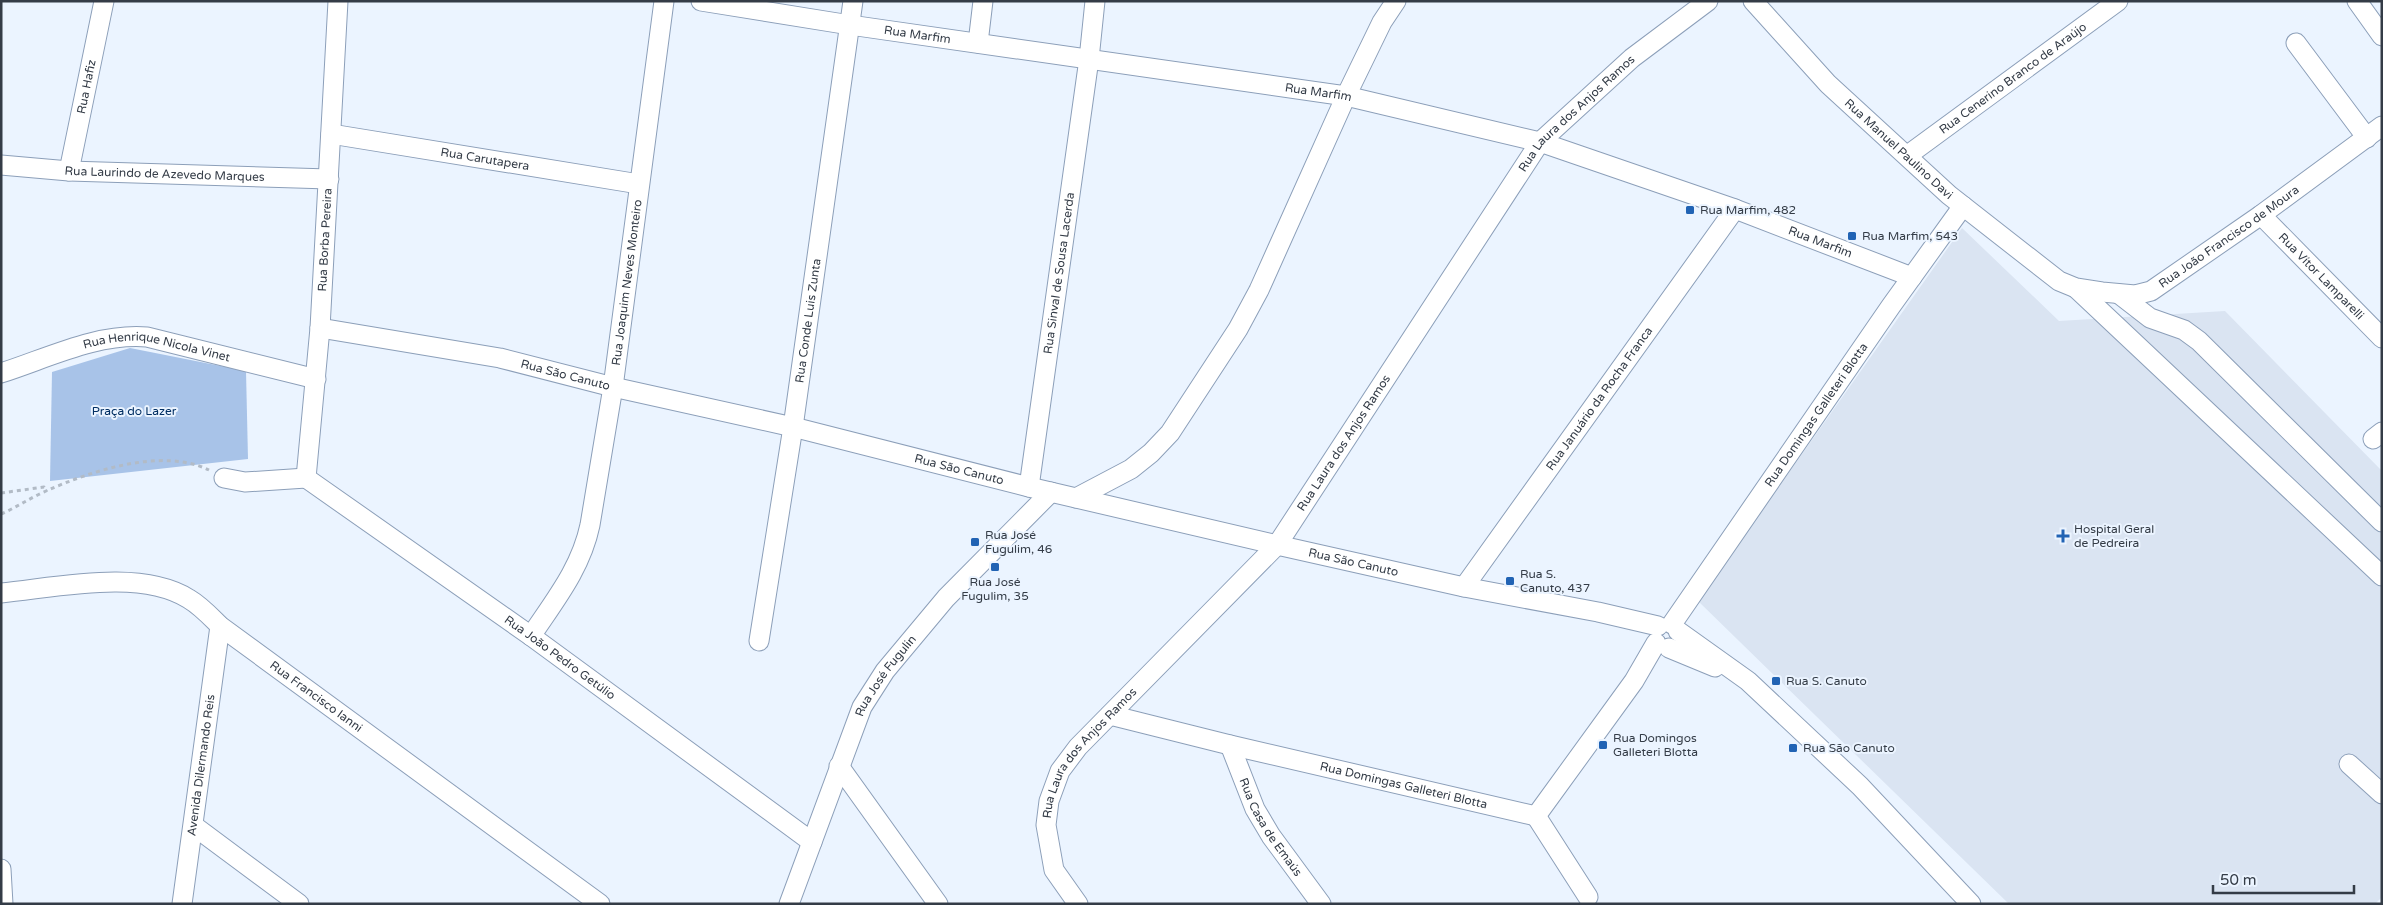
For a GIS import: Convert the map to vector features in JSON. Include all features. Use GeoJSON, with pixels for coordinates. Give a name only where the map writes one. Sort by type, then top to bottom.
{"type":"FeatureCollection","features":[{"type":"Feature","properties":{"kind":"street","name":"Rua Hafiz"},"geometry":{"type":"LineString","coordinates":[[69,171],[104,1]]}},
{"type":"Feature","properties":{"kind":"street","name":"Rua Borba Pereira"},"geometry":{"type":"LineString","coordinates":[[306,478],[320,328],[338,1]]}},
{"type":"Feature","properties":{"kind":"street","name":"Rua Joaquim Neves Monteiro"},"geometry":{"type":"LineString","coordinates":[[531,636],[574,573],[587,542],[613,387],[664,1]]}},
{"type":"Feature","properties":{"kind":"street","name":"Rua Marfim"},"geometry":{"type":"LineString","coordinates":[[701,1],[850,25],[1346,96],[1540,142],[1735,209],[1912,277]]}},
{"type":"Feature","properties":{"kind":"street","name":"Rua Conde Luis Zunta"},"geometry":{"type":"LineString","coordinates":[[759,641],[793,427],[853,1]]}},
{"type":"Feature","properties":{"kind":"street"},"geometry":{"type":"LineString","coordinates":[[978,43],[983,1]]}},
{"type":"Feature","properties":{"kind":"street","name":"Rua Sinval de Sousa Lacerda"},"geometry":{"type":"LineString","coordinates":[[1029,487],[1089,59],[1095,1]]}},
{"type":"Feature","properties":{"kind":"street"},"geometry":{"type":"LineString","coordinates":[[1076,498],[1131,469],[1158,446],[1180,418],[1238,330],[1259,290],[1346,96],[1382,22],[1396,1]]}},
{"type":"Feature","properties":{"kind":"street","name":"Rua Laura dos Anjos Ramos"},"geometry":{"type":"LineString","coordinates":[[1078,904],[1054,870],[1046,825],[1049,800],[1060,771],[1078,747],[1277,545],[1540,142],[1632,58],[1708,1]]}},
{"type":"Feature","properties":{"kind":"street","name":"Rua Manuel Paulino Davi"},"geometry":{"type":"LineString","coordinates":[[1753,1],[1828,84],[1963,206],[2067,284],[2382,576]]}},
{"type":"Feature","properties":{"kind":"street","name":"Rua Cenerino Branco de Araújo"},"geometry":{"type":"LineString","coordinates":[[1908,155],[2118,1]]}},
{"type":"Feature","properties":{"kind":"street"},"geometry":{"type":"LineString","coordinates":[[2357,1],[2382,36]]}},
{"type":"Feature","properties":{"kind":"street"},"geometry":{"type":"LineString","coordinates":[[2296,43],[2366,138]]}},
{"type":"Feature","properties":{"kind":"street","name":"Rua João Francisco de Moura"},"geometry":{"type":"LineString","coordinates":[[2067,284],[2119,294],[2135,295],[2151,291],[2261,215],[2382,126]]}},
{"type":"Feature","properties":{"kind":"street","name":"Rua Carutapera"},"geometry":{"type":"LineString","coordinates":[[331,134],[639,184]]}},
{"type":"Feature","properties":{"kind":"street","name":"Rua Laurindo de Azevedo Marques"},"geometry":{"type":"LineString","coordinates":[[1,165],[69,171],[329,179]]}},
{"type":"Feature","properties":{"kind":"street","name":"Rua Domingas Galleteri Blotta"},"geometry":{"type":"LineString","coordinates":[[1110,714],[1230,746],[1536,816],[1634,681],[1963,206]]}},
{"type":"Feature","properties":{"kind":"street","name":"Rua Januário da Rocha Franca"},"geometry":{"type":"LineString","coordinates":[[1464,588],[1735,209]]}},
{"type":"Feature","properties":{"kind":"street","name":"Rua Vítor Lamparelli"},"geometry":{"type":"LineString","coordinates":[[2261,215],[2382,338]]}},
{"type":"Feature","properties":{"kind":"street"},"geometry":{"type":"LineString","coordinates":[[2119,294],[2150,318],[2184,330],[2199,341],[2382,522]]}},
{"type":"Feature","properties":{"kind":"street","name":"Rua São Canuto"},"geometry":{"type":"LineString","coordinates":[[320,328],[500,358],[613,387],[793,427],[1029,487],[1277,545],[1464,588],[1598,612],[1664,637],[1748,681],[1860,786],[1971,904]]}},
{"type":"Feature","properties":{"kind":"street","name":"Rua Henrique Nicola Vinet"},"geometry":{"type":"LineString","coordinates":[[1,373],[106,338],[126,336],[147,337],[316,379]]}},
{"type":"Feature","properties":{"kind":"street"},"geometry":{"type":"LineString","coordinates":[[224,478],[245,482],[306,478]]}},
{"type":"Feature","properties":{"kind":"street","name":"Rua João Pedro Getúlio"},"geometry":{"type":"LineString","coordinates":[[306,478],[531,636],[812,842]]}},
{"type":"Feature","properties":{"kind":"street","name":"Rua José Fugulin"},"geometry":{"type":"LineString","coordinates":[[789,904],[862,707],[885,671],[946,598],[1051,492]]}},
{"type":"Feature","properties":{"kind":"street","name":"Rua Francisco Ianni"},"geometry":{"type":"LineString","coordinates":[[1,593],[107,582],[140,584],[168,590],[188,598],[220,626],[600,904]]}},
{"type":"Feature","properties":{"kind":"street","name":"Avenida Dilermando Reis"},"geometry":{"type":"LineString","coordinates":[[182,904],[220,626]]}},
{"type":"Feature","properties":{"kind":"street","name":"Rua Casa de Emaús"},"geometry":{"type":"LineString","coordinates":[[1230,746],[1255,809],[1271,836],[1321,904]]}},
{"type":"Feature","properties":{"kind":"street"},"geometry":{"type":"LineString","coordinates":[[2350,764],[2382,794]]}},
{"type":"Feature","properties":{"kind":"street"},"geometry":{"type":"LineString","coordinates":[[839,766],[938,904]]}},
{"type":"Feature","properties":{"kind":"street"},"geometry":{"type":"LineString","coordinates":[[1536,816],[1588,897]]}},
{"type":"Feature","properties":{"kind":"street"},"geometry":{"type":"LineString","coordinates":[[194,826],[299,904]]}},
{"type":"Feature","properties":{"kind":"street"},"geometry":{"type":"LineString","coordinates":[[1,869],[3,904]]}},
{"type":"Feature","properties":{"kind":"path"},"geometry":{"type":"LineString","coordinates":[[1,514],[18,507],[47,490],[100,472],[154,460],[190,463],[224,478]]}},
{"type":"Feature","properties":{"kind":"path"},"geometry":{"type":"LineString","coordinates":[[1,494],[44,487],[47,490]]}},
{"type":"Feature","properties":{"kind":"shaded area","name":"Hospital Geral de Pedreira"},"geometry":{"type":"Polygon","coordinates":[[[1962,228],[2059,321],[2225,311],[2382,471],[2382,897],[2375,904],[2009,904],[1698,601],[1962,228]]]}},
{"type":"Feature","properties":{"kind":"green space","name":"Praça do Lazer"},"geometry":{"type":"Polygon","coordinates":[[[130,348],[246,371],[248,459],[50,481],[52,372],[130,348]]]}},
{"type":"Feature","properties":{"kind":"place","name":"Rua Marfim, 482"},"geometry":{"type":"Point","coordinates":[1690,210]}},
{"type":"Feature","properties":{"kind":"place","name":"Rua Marfim, 543"},"geometry":{"type":"Point","coordinates":[1852,236]}},
{"type":"Feature","properties":{"kind":"place","name":"Hospital Geral de Pedreira"},"geometry":{"type":"Point","coordinates":[2063,536]}},
{"type":"Feature","properties":{"kind":"place","name":"Rua José Fugulim, 46"},"geometry":{"type":"Point","coordinates":[975,542]}},
{"type":"Feature","properties":{"kind":"place","name":"Rua José Fugulim, 35"},"geometry":{"type":"Point","coordinates":[995,567]}},
{"type":"Feature","properties":{"kind":"place","name":"Rua S. Canuto, 437"},"geometry":{"type":"Point","coordinates":[1510,581]}},
{"type":"Feature","properties":{"kind":"place","name":"Rua S. Canuto"},"geometry":{"type":"Point","coordinates":[1776,681]}},
{"type":"Feature","properties":{"kind":"place","name":"Rua Domingos Galleteri Blotta"},"geometry":{"type":"Point","coordinates":[1603,745]}},
{"type":"Feature","properties":{"kind":"place","name":"Rua São Canuto"},"geometry":{"type":"Point","coordinates":[1793,748]}}]}
